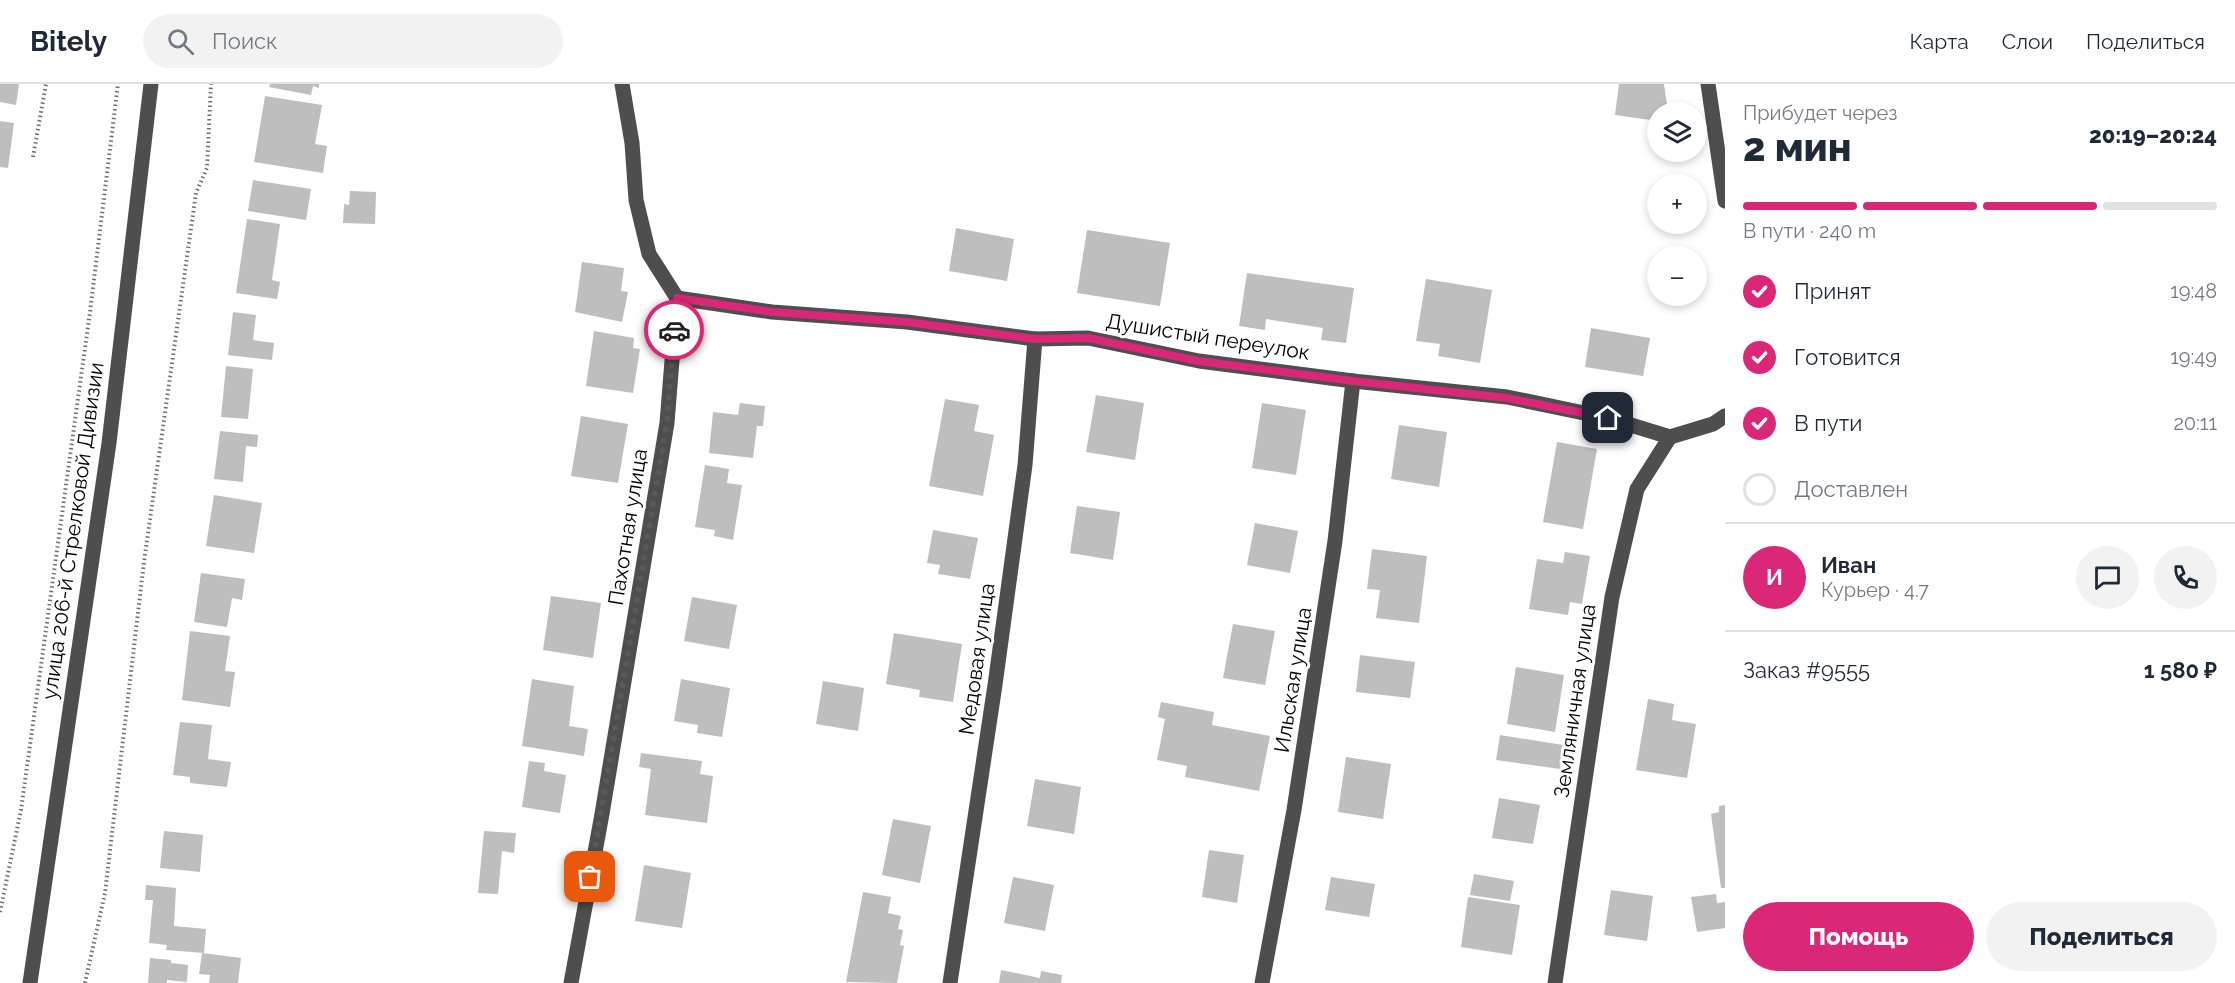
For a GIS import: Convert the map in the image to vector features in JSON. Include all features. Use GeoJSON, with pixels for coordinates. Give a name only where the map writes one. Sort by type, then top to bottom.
{"type":"FeatureCollection","features":[{"type":"Feature","properties":{"kind":"street","name":"улица 206-й Стрелковой Дивизии"},"geometry":{"type":"LineString","coordinates":[[30,983],[109,443],[151,84]]}},
{"type":"Feature","properties":{"kind":"street"},"geometry":{"type":"LineString","coordinates":[[622,84],[632,143],[636,200],[648,254],[677,298]]}},
{"type":"Feature","properties":{"kind":"street"},"geometry":{"type":"LineString","coordinates":[[1708,84],[1725,201]]}},
{"type":"Feature","properties":{"kind":"street","name":"Душистый переулок"},"geometry":{"type":"LineString","coordinates":[[677,298],[772,312],[907,322],[1035,339],[1088,338],[1198,361],[1507,398],[1608,418],[1670,437]]}},
{"type":"Feature","properties":{"kind":"street","name":"Пахотная улица"},"geometry":{"type":"LineString","coordinates":[[571,983],[602,814],[667,423],[677,298]]}},
{"type":"Feature","properties":{"kind":"street","name":"Медовая улица"},"geometry":{"type":"LineString","coordinates":[[950,983],[994,696],[1022,488],[1035,339]]}},
{"type":"Feature","properties":{"kind":"street","name":"Ильская улица"},"geometry":{"type":"LineString","coordinates":[[1262,983],[1300,775],[1335,541],[1353,381]]}},
{"type":"Feature","properties":{"kind":"street"},"geometry":{"type":"LineString","coordinates":[[1670,437],[1713,424],[1725,416]]}},
{"type":"Feature","properties":{"kind":"street","name":"Земляничная улица"},"geometry":{"type":"LineString","coordinates":[[1555,983],[1612,597],[1636,489],[1670,437]]}},
{"type":"Feature","properties":{"kind":"path"},"geometry":{"type":"LineString","coordinates":[[33,157],[46,84]]}},
{"type":"Feature","properties":{"kind":"path"},"geometry":{"type":"LineString","coordinates":[[0,912],[21,810],[88,323],[118,84]]}},
{"type":"Feature","properties":{"kind":"path"},"geometry":{"type":"LineString","coordinates":[[85,983],[108,870],[146,551],[196,193],[207,168],[211,84]]}},
{"type":"Feature","properties":{"kind":"building"},"geometry":{"type":"Polygon","coordinates":[[[0,84],[19,84],[16,105],[0,102],[0,84]]]}},
{"type":"Feature","properties":{"kind":"building"},"geometry":{"type":"Polygon","coordinates":[[[270,84],[319,84],[319,88],[313,86],[311,95],[269,87],[270,84]]]}},
{"type":"Feature","properties":{"kind":"building"},"geometry":{"type":"Polygon","coordinates":[[[1619,84],[1664,84],[1667,102],[1647,102],[1647,119],[1615,115],[1619,84]]]}},
{"type":"Feature","properties":{"kind":"building"},"geometry":{"type":"Polygon","coordinates":[[[265,96],[322,105],[315,144],[327,146],[323,173],[254,162],[265,96]]]}},
{"type":"Feature","properties":{"kind":"building"},"geometry":{"type":"Polygon","coordinates":[[[0,121],[14,123],[8,168],[0,167],[0,121]]]}},
{"type":"Feature","properties":{"kind":"building"},"geometry":{"type":"Polygon","coordinates":[[[253,180],[311,189],[306,220],[248,211],[253,180]]]}},
{"type":"Feature","properties":{"kind":"building"},"geometry":{"type":"Polygon","coordinates":[[[350,191],[376,192],[375,224],[343,223],[344,204],[349,205],[350,191]]]}},
{"type":"Feature","properties":{"kind":"building"},"geometry":{"type":"Polygon","coordinates":[[[247,219],[280,224],[272,280],[280,282],[277,299],[236,293],[247,219]]]}},
{"type":"Feature","properties":{"kind":"building"},"geometry":{"type":"Polygon","coordinates":[[[956,228],[1014,239],[1007,281],[949,271],[956,228]]]}},
{"type":"Feature","properties":{"kind":"building"},"geometry":{"type":"Polygon","coordinates":[[[1087,230],[1170,243],[1160,306],[1077,293],[1087,230]]]}},
{"type":"Feature","properties":{"kind":"building"},"geometry":{"type":"Polygon","coordinates":[[[582,262],[624,268],[621,291],[628,292],[622,322],[575,312],[582,262]]]}},
{"type":"Feature","properties":{"kind":"building"},"geometry":{"type":"Polygon","coordinates":[[[1247,273],[1354,288],[1346,343],[1321,340],[1323,328],[1266,319],[1265,330],[1239,326],[1247,273]]]}},
{"type":"Feature","properties":{"kind":"building"},"geometry":{"type":"Polygon","coordinates":[[[1426,279],[1492,290],[1480,363],[1438,356],[1440,344],[1416,341],[1426,279]]]}},
{"type":"Feature","properties":{"kind":"building"},"geometry":{"type":"Polygon","coordinates":[[[233,312],[256,315],[253,340],[274,343],[272,360],[228,355],[233,312]]]}},
{"type":"Feature","properties":{"kind":"building"},"geometry":{"type":"Polygon","coordinates":[[[1591,328],[1650,338],[1643,376],[1585,367],[1591,328]]]}},
{"type":"Feature","properties":{"kind":"building"},"geometry":{"type":"Polygon","coordinates":[[[594,331],[634,338],[633,348],[640,349],[633,393],[586,386],[594,331]]]}},
{"type":"Feature","properties":{"kind":"building"},"geometry":{"type":"Polygon","coordinates":[[[226,366],[253,369],[248,419],[221,417],[226,366]]]}},
{"type":"Feature","properties":{"kind":"building"},"geometry":{"type":"Polygon","coordinates":[[[1096,395],[1144,403],[1135,460],[1086,452],[1096,395]]]}},
{"type":"Feature","properties":{"kind":"building"},"geometry":{"type":"Polygon","coordinates":[[[945,399],[979,405],[974,431],[994,435],[983,496],[929,486],[945,399]]]}},
{"type":"Feature","properties":{"kind":"building"},"geometry":{"type":"Polygon","coordinates":[[[740,403],[765,406],[763,426],[757,426],[753,458],[709,453],[713,412],[738,415],[740,403]]]}},
{"type":"Feature","properties":{"kind":"building"},"geometry":{"type":"Polygon","coordinates":[[[1262,403],[1306,410],[1296,475],[1252,468],[1262,403]]]}},
{"type":"Feature","properties":{"kind":"building"},"geometry":{"type":"Polygon","coordinates":[[[581,416],[628,424],[618,483],[571,476],[581,416]]]}},
{"type":"Feature","properties":{"kind":"building"},"geometry":{"type":"Polygon","coordinates":[[[1399,425],[1447,432],[1439,487],[1391,479],[1399,425]]]}},
{"type":"Feature","properties":{"kind":"building"},"geometry":{"type":"Polygon","coordinates":[[[220,431],[258,435],[257,447],[246,446],[243,482],[214,479],[220,431]]]}},
{"type":"Feature","properties":{"kind":"building"},"geometry":{"type":"Polygon","coordinates":[[[1557,442],[1597,449],[1583,529],[1543,522],[1557,442]]]}},
{"type":"Feature","properties":{"kind":"building"},"geometry":{"type":"Polygon","coordinates":[[[705,465],[729,469],[727,483],[742,485],[733,540],[714,536],[715,530],[695,527],[705,465]]]}},
{"type":"Feature","properties":{"kind":"building"},"geometry":{"type":"Polygon","coordinates":[[[214,495],[262,503],[254,553],[206,546],[214,495]]]}},
{"type":"Feature","properties":{"kind":"building"},"geometry":{"type":"Polygon","coordinates":[[[1077,506],[1120,512],[1113,560],[1070,553],[1077,506]]]}},
{"type":"Feature","properties":{"kind":"building"},"geometry":{"type":"Polygon","coordinates":[[[1255,523],[1298,531],[1290,573],[1247,565],[1255,523]]]}},
{"type":"Feature","properties":{"kind":"building"},"geometry":{"type":"Polygon","coordinates":[[[933,530],[978,538],[970,579],[938,574],[940,565],[927,563],[933,530]]]}},
{"type":"Feature","properties":{"kind":"building"},"geometry":{"type":"Polygon","coordinates":[[[1372,549],[1427,556],[1419,623],[1376,618],[1380,590],[1367,589],[1372,549]]]}},
{"type":"Feature","properties":{"kind":"building"},"geometry":{"type":"Polygon","coordinates":[[[1565,552],[1590,556],[1582,604],[1570,602],[1568,615],[1529,609],[1537,559],[1563,563],[1565,552]]]}},
{"type":"Feature","properties":{"kind":"building"},"geometry":{"type":"Polygon","coordinates":[[[201,573],[245,579],[242,600],[232,598],[227,627],[194,622],[201,573]]]}},
{"type":"Feature","properties":{"kind":"building"},"geometry":{"type":"Polygon","coordinates":[[[551,596],[601,603],[593,658],[543,650],[551,596]]]}},
{"type":"Feature","properties":{"kind":"building"},"geometry":{"type":"Polygon","coordinates":[[[692,597],[737,605],[729,649],[684,641],[692,597]]]}},
{"type":"Feature","properties":{"kind":"building"},"geometry":{"type":"Polygon","coordinates":[[[1233,624],[1275,631],[1265,685],[1223,678],[1233,624]]]}},
{"type":"Feature","properties":{"kind":"building"},"geometry":{"type":"Polygon","coordinates":[[[190,631],[230,636],[225,671],[235,672],[230,707],[182,700],[190,631]]]}},
{"type":"Feature","properties":{"kind":"building"},"geometry":{"type":"Polygon","coordinates":[[[894,633],[962,644],[953,702],[919,697],[920,690],[886,684],[894,633]]]}},
{"type":"Feature","properties":{"kind":"building"},"geometry":{"type":"Polygon","coordinates":[[[1360,655],[1415,662],[1410,698],[1356,692],[1360,655]]]}},
{"type":"Feature","properties":{"kind":"building"},"geometry":{"type":"Polygon","coordinates":[[[1516,667],[1564,675],[1555,732],[1507,724],[1516,667]]]}},
{"type":"Feature","properties":{"kind":"building"},"geometry":{"type":"Polygon","coordinates":[[[532,679],[574,686],[569,726],[588,729],[584,756],[522,746],[532,679]]]}},
{"type":"Feature","properties":{"kind":"building"},"geometry":{"type":"Polygon","coordinates":[[[681,679],[730,688],[722,737],[697,733],[698,725],[674,721],[681,679]]]}},
{"type":"Feature","properties":{"kind":"building"},"geometry":{"type":"Polygon","coordinates":[[[823,681],[864,688],[858,731],[816,724],[823,681]]]}},
{"type":"Feature","properties":{"kind":"building"},"geometry":{"type":"Polygon","coordinates":[[[1648,699],[1674,704],[1672,720],[1696,724],[1687,778],[1636,770],[1648,699]]]}},
{"type":"Feature","properties":{"kind":"building"},"geometry":{"type":"Polygon","coordinates":[[[1161,702],[1214,712],[1212,725],[1270,736],[1259,791],[1185,777],[1187,766],[1157,760],[1165,719],[1158,717],[1161,702]]]}},
{"type":"Feature","properties":{"kind":"building"},"geometry":{"type":"Polygon","coordinates":[[[180,722],[212,725],[208,759],[231,762],[227,787],[190,783],[190,777],[173,775],[180,722]]]}},
{"type":"Feature","properties":{"kind":"building"},"geometry":{"type":"Polygon","coordinates":[[[1500,735],[1563,745],[1560,769],[1496,760],[1500,735]]]}},
{"type":"Feature","properties":{"kind":"building"},"geometry":{"type":"Polygon","coordinates":[[[641,753],[702,761],[700,774],[713,776],[707,823],[645,815],[651,769],[639,767],[641,753]]]}},
{"type":"Feature","properties":{"kind":"building"},"geometry":{"type":"Polygon","coordinates":[[[1346,757],[1391,764],[1383,819],[1338,812],[1346,757]]]}},
{"type":"Feature","properties":{"kind":"building"},"geometry":{"type":"Polygon","coordinates":[[[529,761],[545,763],[544,771],[566,775],[560,813],[522,807],[529,761]]]}},
{"type":"Feature","properties":{"kind":"building"},"geometry":{"type":"Polygon","coordinates":[[[1035,779],[1081,787],[1074,834],[1027,826],[1035,779]]]}},
{"type":"Feature","properties":{"kind":"building"},"geometry":{"type":"Polygon","coordinates":[[[1499,798],[1540,805],[1533,844],[1492,838],[1499,798]]]}},
{"type":"Feature","properties":{"kind":"building"},"geometry":{"type":"Polygon","coordinates":[[[1725,805],[1725,888],[1721,888],[1711,814],[1719,812],[1719,806],[1725,805]]]}},
{"type":"Feature","properties":{"kind":"building"},"geometry":{"type":"Polygon","coordinates":[[[893,819],[931,826],[920,883],[882,875],[893,819]]]}},
{"type":"Feature","properties":{"kind":"building"},"geometry":{"type":"Polygon","coordinates":[[[164,831],[203,835],[200,872],[160,868],[164,831]]]}},
{"type":"Feature","properties":{"kind":"building"},"geometry":{"type":"Polygon","coordinates":[[[484,831],[516,833],[514,853],[502,851],[498,894],[478,893],[484,831]]]}},
{"type":"Feature","properties":{"kind":"building"},"geometry":{"type":"Polygon","coordinates":[[[1209,850],[1244,855],[1237,903],[1202,897],[1209,850]]]}},
{"type":"Feature","properties":{"kind":"building"},"geometry":{"type":"Polygon","coordinates":[[[644,865],[691,873],[682,928],[635,921],[644,865]]]}},
{"type":"Feature","properties":{"kind":"building"},"geometry":{"type":"Polygon","coordinates":[[[1474,874],[1514,881],[1510,901],[1470,895],[1474,874]]]}},
{"type":"Feature","properties":{"kind":"building"},"geometry":{"type":"Polygon","coordinates":[[[1013,877],[1054,885],[1045,931],[1004,923],[1013,877]]]}},
{"type":"Feature","properties":{"kind":"building"},"geometry":{"type":"Polygon","coordinates":[[[1331,877],[1375,884],[1369,917],[1325,910],[1331,877]]]}},
{"type":"Feature","properties":{"kind":"building"},"geometry":{"type":"Polygon","coordinates":[[[146,885],[176,888],[174,926],[206,929],[204,953],[166,950],[167,945],[149,943],[153,900],[145,900],[146,885]]]}},
{"type":"Feature","properties":{"kind":"building"},"geometry":{"type":"Polygon","coordinates":[[[1611,890],[1653,896],[1647,941],[1604,935],[1611,890]]]}},
{"type":"Feature","properties":{"kind":"building"},"geometry":{"type":"Polygon","coordinates":[[[863,892],[891,897],[888,913],[901,916],[898,929],[903,930],[900,945],[904,946],[897,983],[846,982],[863,892]]]}},
{"type":"Feature","properties":{"kind":"building"},"geometry":{"type":"Polygon","coordinates":[[[1716,894],[1717,903],[1725,902],[1725,928],[1697,932],[1691,897],[1716,894]]]}},
{"type":"Feature","properties":{"kind":"building"},"geometry":{"type":"Polygon","coordinates":[[[1468,897],[1520,905],[1512,955],[1461,947],[1468,897]]]}},
{"type":"Feature","properties":{"kind":"building"},"geometry":{"type":"Polygon","coordinates":[[[202,953],[241,958],[238,983],[209,983],[210,975],[199,974],[202,953]]]}},
{"type":"Feature","properties":{"kind":"building"},"geometry":{"type":"Polygon","coordinates":[[[150,958],[171,960],[171,963],[188,965],[187,982],[167,980],[167,983],[148,983],[150,958]]]}},
{"type":"Feature","properties":{"kind":"building"},"geometry":{"type":"Polygon","coordinates":[[[1001,970],[1040,978],[1041,971],[1062,975],[1061,983],[999,983],[1001,970]]]}},
{"type":"Feature","properties":{"kind":"way so far"},"geometry":{"type":"LineString","coordinates":[[590,877],[667,423],[674,330]]}},
{"type":"Feature","properties":{"kind":"route"},"geometry":{"type":"LineString","coordinates":[[674,330],[677,298],[772,312],[907,322],[1035,339],[1088,338],[1198,361],[1507,398],[1608,418]]}}]}
